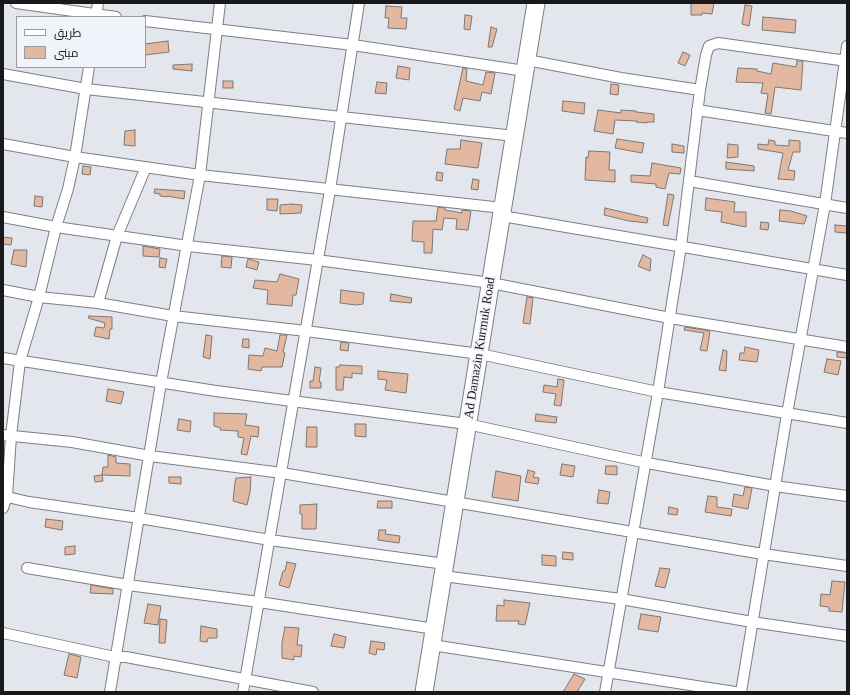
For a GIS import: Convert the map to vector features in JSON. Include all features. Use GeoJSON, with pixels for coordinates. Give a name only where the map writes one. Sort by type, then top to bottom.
{"type":"FeatureCollection","features":[{"type":"Feature","properties":{"kind":"highway","name":"Ad Damazin Kurmuk Road"},"geometry":{"type":"LineString","coordinates":[[424,692],[456,503],[536,3]]}},
{"type":"Feature","properties":{"kind":"street"},"geometry":{"type":"LineString","coordinates":[[16,3],[97,16],[98,3]]}},
{"type":"Feature","properties":{"kind":"street"},"geometry":{"type":"LineString","coordinates":[[110,692],[162,383],[200,175],[220,3]]}},
{"type":"Feature","properties":{"kind":"street"},"geometry":{"type":"LineString","coordinates":[[244,692],[330,190],[359,3]]}},
{"type":"Feature","properties":{"kind":"street"},"geometry":{"type":"LineString","coordinates":[[146,21],[526,66],[700,90]]}},
{"type":"Feature","properties":{"kind":"street"},"geometry":{"type":"LineString","coordinates":[[605,692],[670,318],[690,180],[697,110],[706,55],[709,46],[718,43],[846,61]]}},
{"type":"Feature","properties":{"kind":"street"},"geometry":{"type":"LineString","coordinates":[[741,692],[787,414],[825,204],[847,46]]}},
{"type":"Feature","properties":{"kind":"street"},"geometry":{"type":"LineString","coordinates":[[3,508],[5,496],[7,435],[20,361],[40,296],[56,227],[68,189],[75,157],[89,68]]}},
{"type":"Feature","properties":{"kind":"street"},"geometry":{"type":"LineString","coordinates":[[3,74],[86,89],[515,136]]}},
{"type":"Feature","properties":{"kind":"street"},"geometry":{"type":"LineString","coordinates":[[697,110],[847,133]]}},
{"type":"Feature","properties":{"kind":"street"},"geometry":{"type":"LineString","coordinates":[[3,144],[75,157],[200,175],[503,212],[681,246],[847,275]]}},
{"type":"Feature","properties":{"kind":"street"},"geometry":{"type":"LineString","coordinates":[[98,303],[117,236],[146,167]]}},
{"type":"Feature","properties":{"kind":"street"},"geometry":{"type":"LineString","coordinates":[[690,180],[847,208]]}},
{"type":"Feature","properties":{"kind":"street"},"geometry":{"type":"LineString","coordinates":[[3,217],[56,227],[188,246],[317,260],[491,283],[670,318],[847,347]]}},
{"type":"Feature","properties":{"kind":"street"},"geometry":{"type":"LineString","coordinates":[[3,290],[98,303],[174,316],[306,331],[480,354],[658,392],[847,423]]}},
{"type":"Feature","properties":{"kind":"street"},"geometry":{"type":"LineString","coordinates":[[3,358],[294,402],[468,424],[646,463],[775,486],[847,496]]}},
{"type":"Feature","properties":{"kind":"street"},"geometry":{"type":"LineString","coordinates":[[7,435],[72,442],[150,456],[282,473],[763,554],[847,566]]}},
{"type":"Feature","properties":{"kind":"street"},"geometry":{"type":"LineString","coordinates":[[5,496],[30,502],[139,518],[752,622],[847,636]]}},
{"type":"Feature","properties":{"kind":"street"},"geometry":{"type":"LineString","coordinates":[[27,568],[128,585],[259,602],[608,672],[735,692]]}},
{"type":"Feature","properties":{"kind":"street"},"geometry":{"type":"LineString","coordinates":[[3,633],[115,656],[313,692]]}},
{"type":"Feature","properties":{"kind":"building"},"geometry":{"type":"Polygon","coordinates":[[[691,3],[714,3],[712,14],[702,13],[702,15],[691,15],[691,3]]]}},
{"type":"Feature","properties":{"kind":"building"},"geometry":{"type":"Polygon","coordinates":[[[745,5],[752,6],[749,26],[742,24],[745,5]]]}},
{"type":"Feature","properties":{"kind":"building"},"geometry":{"type":"Polygon","coordinates":[[[386,6],[402,7],[401,18],[407,18],[406,29],[388,28],[389,18],[385,18],[386,6]]]}},
{"type":"Feature","properties":{"kind":"building"},"geometry":{"type":"Polygon","coordinates":[[[465,15],[472,16],[470,30],[464,29],[465,15]]]}},
{"type":"Feature","properties":{"kind":"building"},"geometry":{"type":"Polygon","coordinates":[[[763,17],[796,20],[795,33],[762,30],[763,17]]]}},
{"type":"Feature","properties":{"kind":"building"},"geometry":{"type":"Polygon","coordinates":[[[491,27],[497,29],[492,47],[488,47],[491,27]]]}},
{"type":"Feature","properties":{"kind":"building"},"geometry":{"type":"Polygon","coordinates":[[[168,41],[169,52],[146,55],[146,44],[168,41]]]}},
{"type":"Feature","properties":{"kind":"building"},"geometry":{"type":"Polygon","coordinates":[[[683,52],[690,55],[685,66],[678,63],[683,52]]]}},
{"type":"Feature","properties":{"kind":"building"},"geometry":{"type":"Polygon","coordinates":[[[797,61],[803,61],[801,90],[775,87],[771,114],[765,113],[768,94],[761,93],[763,83],[736,82],[738,68],[757,69],[757,71],[771,74],[773,63],[796,67],[797,61]]]}},
{"type":"Feature","properties":{"kind":"building"},"geometry":{"type":"Polygon","coordinates":[[[192,64],[192,71],[173,69],[173,65],[192,64]]]}},
{"type":"Feature","properties":{"kind":"building"},"geometry":{"type":"Polygon","coordinates":[[[398,66],[410,68],[409,80],[396,78],[398,66]]]}},
{"type":"Feature","properties":{"kind":"building"},"geometry":{"type":"Polygon","coordinates":[[[463,68],[467,69],[466,81],[483,85],[486,72],[495,73],[491,94],[482,92],[480,101],[463,98],[460,111],[454,109],[463,68]]]}},
{"type":"Feature","properties":{"kind":"building"},"geometry":{"type":"Polygon","coordinates":[[[223,81],[233,81],[233,88],[223,88],[223,81]]]}},
{"type":"Feature","properties":{"kind":"building"},"geometry":{"type":"Polygon","coordinates":[[[377,82],[387,83],[386,94],[375,93],[377,82]]]}},
{"type":"Feature","properties":{"kind":"building"},"geometry":{"type":"Polygon","coordinates":[[[611,84],[619,85],[618,95],[610,94],[611,84]]]}},
{"type":"Feature","properties":{"kind":"building"},"geometry":{"type":"Polygon","coordinates":[[[563,101],[585,103],[584,114],[562,111],[563,101]]]}},
{"type":"Feature","properties":{"kind":"building"},"geometry":{"type":"Polygon","coordinates":[[[598,110],[621,113],[621,110],[636,111],[654,114],[654,122],[647,123],[615,120],[613,134],[594,131],[598,110]]]}},
{"type":"Feature","properties":{"kind":"building"},"geometry":{"type":"Polygon","coordinates":[[[135,130],[135,146],[124,145],[125,131],[135,130]]]}},
{"type":"Feature","properties":{"kind":"building"},"geometry":{"type":"Polygon","coordinates":[[[617,139],[644,143],[642,153],[615,148],[617,139]]]}},
{"type":"Feature","properties":{"kind":"building"},"geometry":{"type":"Polygon","coordinates":[[[461,140],[482,143],[478,168],[445,164],[447,149],[460,149],[461,140]]]}},
{"type":"Feature","properties":{"kind":"building"},"geometry":{"type":"Polygon","coordinates":[[[769,140],[775,141],[775,145],[789,146],[789,140],[800,141],[800,152],[793,152],[788,170],[795,171],[794,180],[778,179],[783,153],[758,149],[758,144],[768,145],[769,140]]]}},
{"type":"Feature","properties":{"kind":"building"},"geometry":{"type":"Polygon","coordinates":[[[672,144],[684,146],[684,153],[672,152],[672,144]]]}},
{"type":"Feature","properties":{"kind":"building"},"geometry":{"type":"Polygon","coordinates":[[[728,144],[738,145],[738,157],[727,158],[728,144]]]}},
{"type":"Feature","properties":{"kind":"building"},"geometry":{"type":"Polygon","coordinates":[[[589,151],[610,152],[609,170],[615,170],[615,182],[585,180],[586,157],[588,158],[589,151]]]}},
{"type":"Feature","properties":{"kind":"building"},"geometry":{"type":"Polygon","coordinates":[[[726,162],[754,166],[754,171],[726,169],[726,162]]]}},
{"type":"Feature","properties":{"kind":"building"},"geometry":{"type":"Polygon","coordinates":[[[652,163],[681,168],[680,174],[669,173],[665,189],[656,187],[656,184],[631,182],[631,175],[650,176],[652,163]]]}},
{"type":"Feature","properties":{"kind":"building"},"geometry":{"type":"Polygon","coordinates":[[[83,166],[91,167],[90,175],[82,174],[83,166]]]}},
{"type":"Feature","properties":{"kind":"building"},"geometry":{"type":"Polygon","coordinates":[[[437,172],[443,173],[442,181],[436,180],[437,172]]]}},
{"type":"Feature","properties":{"kind":"building"},"geometry":{"type":"Polygon","coordinates":[[[473,179],[479,180],[478,190],[471,189],[473,179]]]}},
{"type":"Feature","properties":{"kind":"building"},"geometry":{"type":"Polygon","coordinates":[[[155,189],[185,191],[184,199],[160,196],[160,194],[154,193],[155,189]]]}},
{"type":"Feature","properties":{"kind":"building"},"geometry":{"type":"Polygon","coordinates":[[[668,194],[674,195],[668,226],[663,225],[668,194]]]}},
{"type":"Feature","properties":{"kind":"building"},"geometry":{"type":"Polygon","coordinates":[[[35,196],[43,197],[42,207],[34,206],[35,196]]]}},
{"type":"Feature","properties":{"kind":"building"},"geometry":{"type":"Polygon","coordinates":[[[706,198],[735,202],[734,212],[746,212],[746,227],[721,222],[722,212],[705,210],[706,198]]]}},
{"type":"Feature","properties":{"kind":"building"},"geometry":{"type":"Polygon","coordinates":[[[267,199],[278,199],[277,211],[267,210],[267,199]]]}},
{"type":"Feature","properties":{"kind":"building"},"geometry":{"type":"Polygon","coordinates":[[[280,205],[302,205],[301,213],[280,214],[280,205]]]}},
{"type":"Feature","properties":{"kind":"building"},"geometry":{"type":"Polygon","coordinates":[[[438,207],[445,208],[445,210],[462,213],[462,210],[471,211],[468,230],[456,229],[457,219],[444,218],[442,230],[433,229],[432,253],[424,253],[424,242],[412,241],[413,221],[436,221],[438,207]]]}},
{"type":"Feature","properties":{"kind":"building"},"geometry":{"type":"Polygon","coordinates":[[[605,208],[648,218],[647,223],[629,221],[604,215],[605,208]]]}},
{"type":"Feature","properties":{"kind":"building"},"geometry":{"type":"Polygon","coordinates":[[[780,210],[791,211],[807,216],[804,224],[779,221],[780,210]]]}},
{"type":"Feature","properties":{"kind":"building"},"geometry":{"type":"Polygon","coordinates":[[[761,222],[769,223],[768,230],[760,229],[761,222]]]}},
{"type":"Feature","properties":{"kind":"building"},"geometry":{"type":"Polygon","coordinates":[[[835,225],[847,226],[847,233],[835,232],[835,225]]]}},
{"type":"Feature","properties":{"kind":"building"},"geometry":{"type":"Polygon","coordinates":[[[3,237],[12,238],[11,245],[3,244],[3,237]]]}},
{"type":"Feature","properties":{"kind":"building"},"geometry":{"type":"Polygon","coordinates":[[[143,246],[160,249],[159,257],[143,256],[143,246]]]}},
{"type":"Feature","properties":{"kind":"building"},"geometry":{"type":"Polygon","coordinates":[[[14,250],[27,250],[26,267],[11,264],[14,250]]]}},
{"type":"Feature","properties":{"kind":"building"},"geometry":{"type":"Polygon","coordinates":[[[643,255],[651,259],[650,271],[638,266],[643,255]]]}},
{"type":"Feature","properties":{"kind":"building"},"geometry":{"type":"Polygon","coordinates":[[[222,256],[232,257],[231,268],[221,267],[222,256]]]}},
{"type":"Feature","properties":{"kind":"building"},"geometry":{"type":"Polygon","coordinates":[[[160,258],[167,259],[165,268],[159,267],[160,258]]]}},
{"type":"Feature","properties":{"kind":"building"},"geometry":{"type":"Polygon","coordinates":[[[248,259],[259,262],[257,270],[246,267],[248,259]]]}},
{"type":"Feature","properties":{"kind":"building"},"geometry":{"type":"Polygon","coordinates":[[[280,274],[299,279],[296,295],[293,295],[292,306],[267,304],[268,290],[253,288],[255,280],[277,282],[280,274]]]}},
{"type":"Feature","properties":{"kind":"building"},"geometry":{"type":"Polygon","coordinates":[[[341,290],[364,293],[363,304],[356,305],[340,303],[341,290]]]}},
{"type":"Feature","properties":{"kind":"building"},"geometry":{"type":"Polygon","coordinates":[[[391,294],[412,298],[411,303],[390,301],[391,294]]]}},
{"type":"Feature","properties":{"kind":"building"},"geometry":{"type":"Polygon","coordinates":[[[527,297],[533,298],[530,324],[523,323],[527,297]]]}},
{"type":"Feature","properties":{"kind":"building"},"geometry":{"type":"Polygon","coordinates":[[[89,316],[112,317],[112,329],[110,329],[109,339],[94,336],[96,327],[104,328],[105,323],[88,318],[89,316]]]}},
{"type":"Feature","properties":{"kind":"building"},"geometry":{"type":"Polygon","coordinates":[[[685,327],[710,331],[707,351],[700,350],[704,333],[684,330],[685,327]]]}},
{"type":"Feature","properties":{"kind":"building"},"geometry":{"type":"Polygon","coordinates":[[[206,335],[212,336],[210,359],[203,357],[206,335]]]}},
{"type":"Feature","properties":{"kind":"building"},"geometry":{"type":"Polygon","coordinates":[[[280,335],[287,335],[283,352],[285,353],[282,367],[262,367],[261,371],[248,369],[249,355],[263,356],[265,348],[277,351],[280,335]]]}},
{"type":"Feature","properties":{"kind":"building"},"geometry":{"type":"Polygon","coordinates":[[[243,339],[249,339],[249,348],[242,347],[243,339]]]}},
{"type":"Feature","properties":{"kind":"building"},"geometry":{"type":"Polygon","coordinates":[[[341,342],[349,343],[348,351],[340,350],[341,342]]]}},
{"type":"Feature","properties":{"kind":"building"},"geometry":{"type":"Polygon","coordinates":[[[745,347],[759,350],[757,362],[739,360],[740,353],[744,353],[745,347]]]}},
{"type":"Feature","properties":{"kind":"building"},"geometry":{"type":"Polygon","coordinates":[[[723,350],[727,351],[726,371],[719,370],[723,350]]]}},
{"type":"Feature","properties":{"kind":"building"},"geometry":{"type":"Polygon","coordinates":[[[837,352],[847,353],[847,358],[837,357],[837,352]]]}},
{"type":"Feature","properties":{"kind":"building"},"geometry":{"type":"Polygon","coordinates":[[[827,359],[841,361],[838,375],[824,372],[827,359]]]}},
{"type":"Feature","properties":{"kind":"building"},"geometry":{"type":"Polygon","coordinates":[[[340,365],[362,366],[362,374],[352,373],[352,378],[344,377],[343,390],[336,390],[336,367],[339,367],[340,365]]]}},
{"type":"Feature","properties":{"kind":"building"},"geometry":{"type":"Polygon","coordinates":[[[315,367],[321,368],[319,382],[321,382],[321,388],[310,388],[310,381],[313,381],[315,367]]]}},
{"type":"Feature","properties":{"kind":"building"},"geometry":{"type":"Polygon","coordinates":[[[378,371],[408,374],[406,393],[385,390],[387,380],[378,379],[378,371]]]}},
{"type":"Feature","properties":{"kind":"building"},"geometry":{"type":"Polygon","coordinates":[[[558,379],[564,380],[561,406],[554,405],[556,394],[543,392],[544,385],[557,387],[558,379]]]}},
{"type":"Feature","properties":{"kind":"building"},"geometry":{"type":"Polygon","coordinates":[[[108,389],[124,392],[121,404],[106,401],[108,389]]]}},
{"type":"Feature","properties":{"kind":"building"},"geometry":{"type":"Polygon","coordinates":[[[214,413],[247,414],[245,425],[259,427],[258,437],[251,436],[247,455],[241,454],[244,438],[238,437],[238,431],[220,430],[221,428],[214,426],[214,413]]]}},
{"type":"Feature","properties":{"kind":"building"},"geometry":{"type":"Polygon","coordinates":[[[536,414],[557,417],[556,423],[535,421],[536,414]]]}},
{"type":"Feature","properties":{"kind":"building"},"geometry":{"type":"Polygon","coordinates":[[[179,419],[191,421],[190,432],[177,430],[179,419]]]}},
{"type":"Feature","properties":{"kind":"building"},"geometry":{"type":"Polygon","coordinates":[[[355,424],[366,424],[366,437],[355,436],[355,424]]]}},
{"type":"Feature","properties":{"kind":"building"},"geometry":{"type":"Polygon","coordinates":[[[307,427],[317,427],[317,447],[306,447],[307,427]]]}},
{"type":"Feature","properties":{"kind":"building"},"geometry":{"type":"Polygon","coordinates":[[[108,455],[116,457],[116,463],[130,464],[130,476],[102,475],[103,467],[108,467],[108,455]]]}},
{"type":"Feature","properties":{"kind":"building"},"geometry":{"type":"Polygon","coordinates":[[[562,464],[575,466],[573,477],[560,475],[562,464]]]}},
{"type":"Feature","properties":{"kind":"building"},"geometry":{"type":"Polygon","coordinates":[[[606,466],[617,466],[617,475],[605,474],[606,466]]]}},
{"type":"Feature","properties":{"kind":"building"},"geometry":{"type":"Polygon","coordinates":[[[528,470],[535,472],[533,477],[539,478],[538,484],[525,482],[528,470]]]}},
{"type":"Feature","properties":{"kind":"building"},"geometry":{"type":"Polygon","coordinates":[[[496,471],[521,476],[518,501],[492,497],[496,471]]]}},
{"type":"Feature","properties":{"kind":"building"},"geometry":{"type":"Polygon","coordinates":[[[102,475],[103,481],[95,482],[94,476],[102,475]]]}},
{"type":"Feature","properties":{"kind":"building"},"geometry":{"type":"Polygon","coordinates":[[[169,477],[181,477],[181,484],[169,483],[169,477]]]}},
{"type":"Feature","properties":{"kind":"building"},"geometry":{"type":"Polygon","coordinates":[[[251,477],[247,505],[233,501],[236,478],[251,477]]]}},
{"type":"Feature","properties":{"kind":"building"},"geometry":{"type":"Polygon","coordinates":[[[745,487],[752,488],[748,509],[732,506],[734,494],[743,496],[745,487]]]}},
{"type":"Feature","properties":{"kind":"building"},"geometry":{"type":"Polygon","coordinates":[[[599,490],[610,492],[608,504],[597,503],[599,490]]]}},
{"type":"Feature","properties":{"kind":"building"},"geometry":{"type":"Polygon","coordinates":[[[708,496],[717,497],[717,507],[732,509],[731,516],[705,512],[708,496]]]}},
{"type":"Feature","properties":{"kind":"building"},"geometry":{"type":"Polygon","coordinates":[[[378,501],[392,501],[392,508],[377,508],[378,501]]]}},
{"type":"Feature","properties":{"kind":"building"},"geometry":{"type":"Polygon","coordinates":[[[317,504],[316,529],[302,529],[302,514],[300,514],[300,505],[317,504]]]}},
{"type":"Feature","properties":{"kind":"building"},"geometry":{"type":"Polygon","coordinates":[[[669,507],[678,509],[677,515],[668,514],[669,507]]]}},
{"type":"Feature","properties":{"kind":"building"},"geometry":{"type":"Polygon","coordinates":[[[46,519],[63,521],[62,530],[45,527],[46,519]]]}},
{"type":"Feature","properties":{"kind":"building"},"geometry":{"type":"Polygon","coordinates":[[[379,530],[386,530],[385,534],[400,536],[399,543],[378,540],[379,530]]]}},
{"type":"Feature","properties":{"kind":"building"},"geometry":{"type":"Polygon","coordinates":[[[75,546],[75,554],[65,555],[65,547],[75,546]]]}},
{"type":"Feature","properties":{"kind":"building"},"geometry":{"type":"Polygon","coordinates":[[[563,552],[573,553],[573,560],[562,559],[563,552]]]}},
{"type":"Feature","properties":{"kind":"building"},"geometry":{"type":"Polygon","coordinates":[[[542,555],[556,556],[556,566],[542,565],[542,555]]]}},
{"type":"Feature","properties":{"kind":"building"},"geometry":{"type":"Polygon","coordinates":[[[287,562],[296,564],[289,588],[279,585],[287,562]]]}},
{"type":"Feature","properties":{"kind":"building"},"geometry":{"type":"Polygon","coordinates":[[[660,568],[670,569],[665,588],[655,586],[660,568]]]}},
{"type":"Feature","properties":{"kind":"building"},"geometry":{"type":"Polygon","coordinates":[[[832,581],[845,582],[842,612],[829,611],[829,607],[820,606],[821,594],[830,595],[832,581]]]}},
{"type":"Feature","properties":{"kind":"building"},"geometry":{"type":"Polygon","coordinates":[[[91,585],[113,589],[113,594],[90,593],[91,585]]]}},
{"type":"Feature","properties":{"kind":"building"},"geometry":{"type":"Polygon","coordinates":[[[504,600],[530,603],[525,625],[518,624],[519,621],[496,621],[497,605],[504,606],[504,600]]]}},
{"type":"Feature","properties":{"kind":"building"},"geometry":{"type":"Polygon","coordinates":[[[148,604],[161,606],[158,625],[144,623],[148,604]]]}},
{"type":"Feature","properties":{"kind":"building"},"geometry":{"type":"Polygon","coordinates":[[[641,614],[661,617],[658,632],[638,629],[641,614]]]}},
{"type":"Feature","properties":{"kind":"building"},"geometry":{"type":"Polygon","coordinates":[[[160,619],[167,620],[165,643],[159,643],[160,619]]]}},
{"type":"Feature","properties":{"kind":"building"},"geometry":{"type":"Polygon","coordinates":[[[201,626],[217,629],[217,638],[208,638],[207,642],[200,641],[201,626]]]}},
{"type":"Feature","properties":{"kind":"building"},"geometry":{"type":"Polygon","coordinates":[[[285,627],[299,628],[297,645],[302,645],[301,657],[294,656],[294,660],[282,658],[282,643],[285,627]]]}},
{"type":"Feature","properties":{"kind":"building"},"geometry":{"type":"Polygon","coordinates":[[[334,634],[346,637],[344,648],[331,646],[334,634]]]}},
{"type":"Feature","properties":{"kind":"building"},"geometry":{"type":"Polygon","coordinates":[[[371,641],[385,643],[384,650],[377,649],[376,655],[369,653],[371,641]]]}},
{"type":"Feature","properties":{"kind":"building"},"geometry":{"type":"Polygon","coordinates":[[[69,654],[81,657],[77,678],[64,675],[69,654]]]}},
{"type":"Feature","properties":{"kind":"building"},"geometry":{"type":"Polygon","coordinates":[[[574,674],[585,679],[577,692],[563,692],[574,674]]]}}]}
